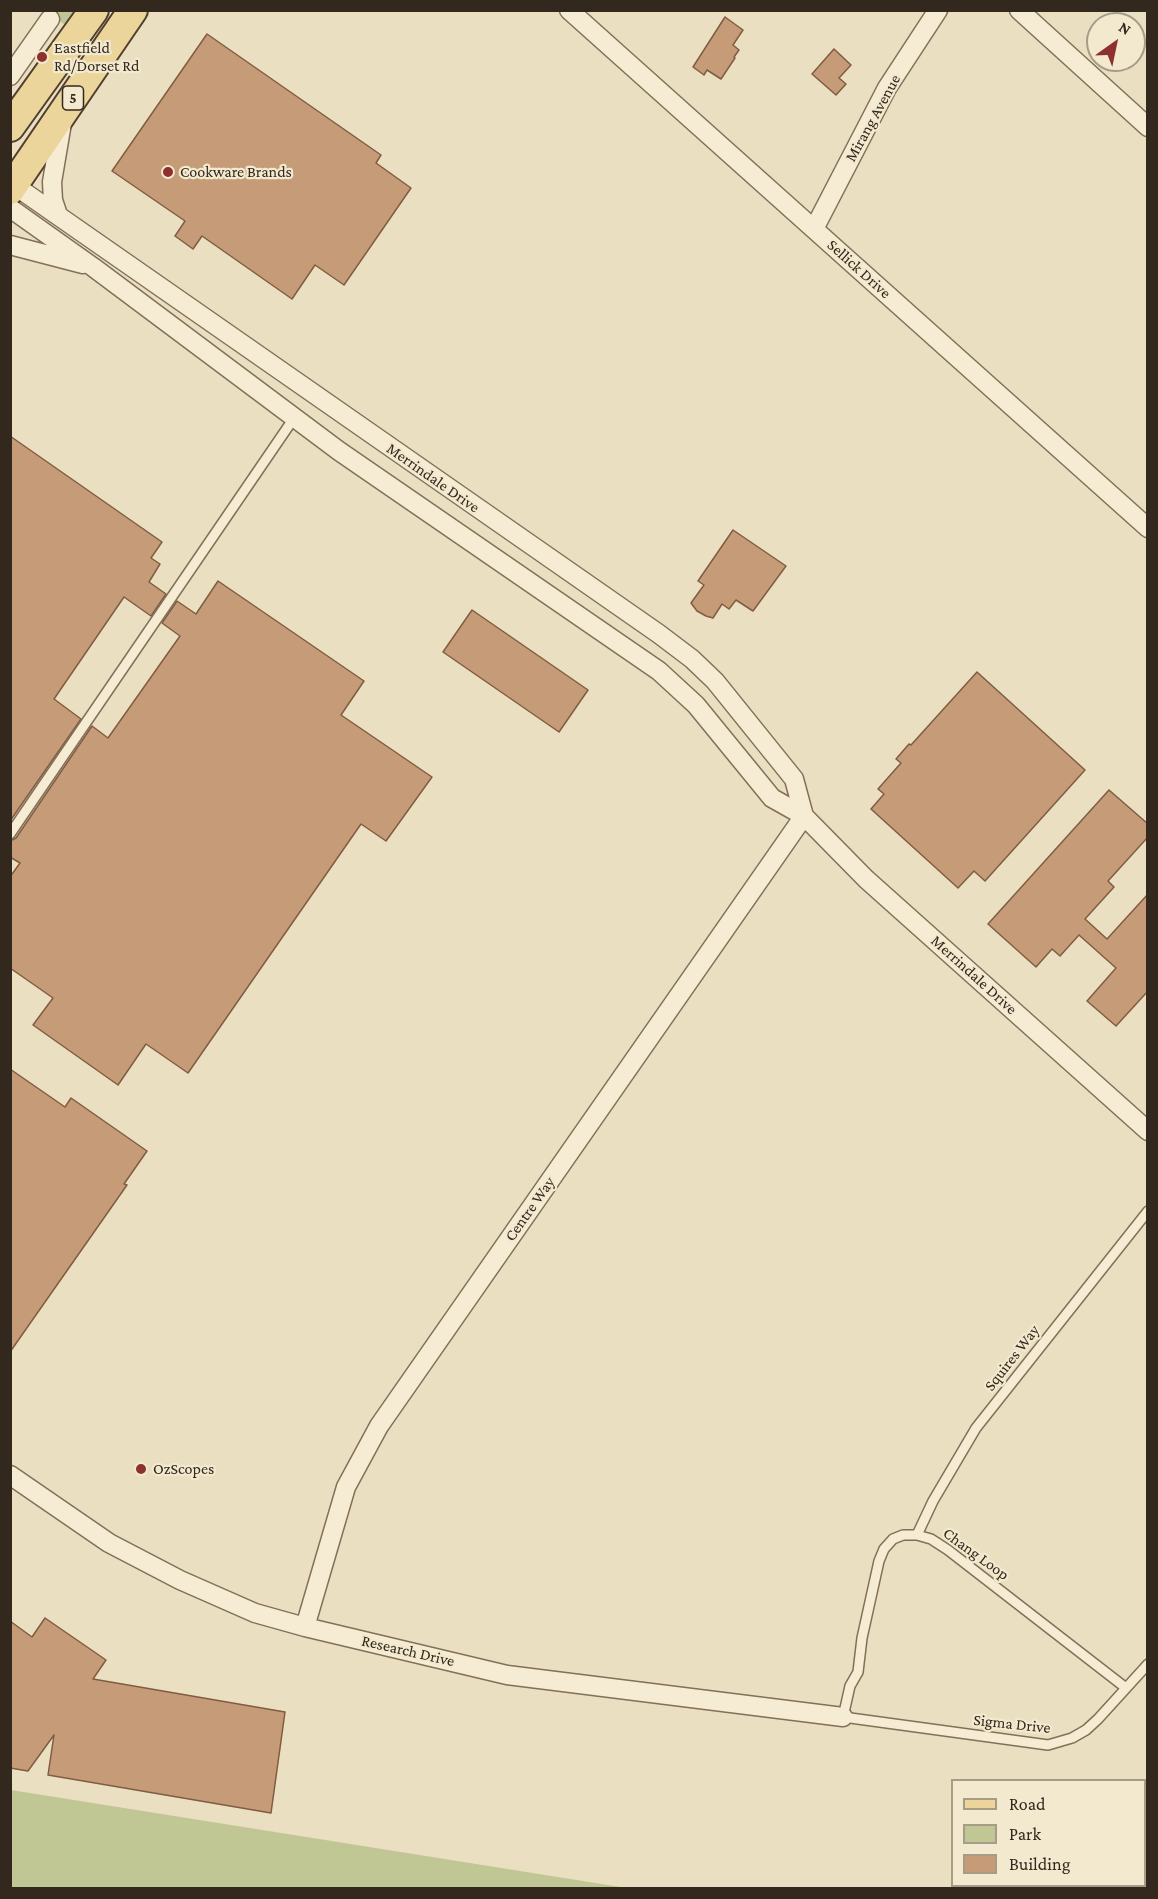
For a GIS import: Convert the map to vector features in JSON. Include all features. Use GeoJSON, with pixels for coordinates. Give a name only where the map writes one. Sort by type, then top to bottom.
{"type":"FeatureCollection","features":[{"type":"Feature","properties":{"kind":"main road","name":"5"},"geometry":{"type":"LineString","coordinates":[[10,128],[94,10]]}},
{"type":"Feature","properties":{"kind":"main road","name":"5"},"geometry":{"type":"LineString","coordinates":[[11,192],[133,10]]}},
{"type":"Feature","properties":{"kind":"street","name":"Sellick Drive"},"geometry":{"type":"LineString","coordinates":[[569,10],[1148,528]]}},
{"type":"Feature","properties":{"kind":"street","name":"Mirang Avenue"},"geometry":{"type":"LineString","coordinates":[[814,229],[886,88],[938,10]]}},
{"type":"Feature","properties":{"kind":"street"},"geometry":{"type":"LineString","coordinates":[[1019,10],[1148,127]]}},
{"type":"Feature","properties":{"kind":"street"},"geometry":{"type":"LineString","coordinates":[[10,75],[50,19]]}},
{"type":"Feature","properties":{"kind":"street"},"geometry":{"type":"LineString","coordinates":[[58,215],[53,200],[52,182],[65,110]]}},
{"type":"Feature","properties":{"kind":"street","name":"Merrindale Drive"},"geometry":{"type":"LineString","coordinates":[[11,192],[58,215],[692,658],[716,681],[794,779],[804,816]]}},
{"type":"Feature","properties":{"kind":"street","name":"Merrindale Drive"},"geometry":{"type":"LineString","coordinates":[[11,192],[93,267],[294,418],[652,665],[696,705],[772,798],[804,816],[866,879],[1148,1131]]}},
{"type":"Feature","properties":{"kind":"street"},"geometry":{"type":"LineString","coordinates":[[10,246],[93,267]]}},
{"type":"Feature","properties":{"kind":"street"},"geometry":{"type":"LineString","coordinates":[[294,418],[311,393]]}},
{"type":"Feature","properties":{"kind":"street"},"geometry":{"type":"LineString","coordinates":[[448,526],[466,500]]}},
{"type":"Feature","properties":{"kind":"street","name":"Centre Way"},"geometry":{"type":"LineString","coordinates":[[305,1627],[346,1487],[379,1426],[804,816]]}},
{"type":"Feature","properties":{"kind":"street","name":"Research Drive"},"geometry":{"type":"LineString","coordinates":[[10,1475],[109,1543],[180,1580],[255,1613],[507,1675],[843,1717]]}},
{"type":"Feature","properties":{"kind":"lane"},"geometry":{"type":"LineString","coordinates":[[10,834],[294,418]]}},
{"type":"Feature","properties":{"kind":"lane","name":"Squires Way"},"geometry":{"type":"LineString","coordinates":[[917,1535],[933,1501],[976,1428],[1148,1211]]}},
{"type":"Feature","properties":{"kind":"lane","name":"Chang Loop"},"geometry":{"type":"LineString","coordinates":[[843,1717],[850,1686],[858,1672],[862,1638],[879,1561],[884,1549],[893,1539],[903,1535],[917,1535],[930,1539],[948,1550],[1126,1688]]}},
{"type":"Feature","properties":{"kind":"lane","name":"Sigma Drive"},"geometry":{"type":"LineString","coordinates":[[843,1717],[1048,1745],[1072,1738],[1086,1730],[1148,1664]]}},
{"type":"Feature","properties":{"kind":"green space"},"geometry":{"type":"Polygon","coordinates":[[[45,11],[75,11],[65,25],[45,11]]]}},
{"type":"Feature","properties":{"kind":"green space"},"geometry":{"type":"Polygon","coordinates":[[[11,1790],[627,1888],[11,1888],[11,1790]]]}},
{"type":"Feature","properties":{"kind":"building"},"geometry":{"type":"Polygon","coordinates":[[[725,17],[743,30],[733,45],[739,50],[721,79],[707,70],[704,75],[693,67],[725,17]]]}},
{"type":"Feature","properties":{"kind":"building"},"geometry":{"type":"Polygon","coordinates":[[[207,34],[381,155],[376,163],[411,188],[344,285],[315,265],[292,299],[202,236],[193,249],[175,236],[185,221],[112,171],[207,34]]]}},
{"type":"Feature","properties":{"kind":"building"},"geometry":{"type":"Polygon","coordinates":[[[834,49],[851,65],[839,78],[846,84],[836,95],[812,74],[834,49]]]}},
{"type":"Feature","properties":{"kind":"building"},"geometry":{"type":"Polygon","coordinates":[[[10,436],[162,542],[151,558],[160,564],[149,582],[166,594],[151,616],[124,597],[54,699],[81,719],[10,821],[10,436]]]}},
{"type":"Feature","properties":{"kind":"building"},"geometry":{"type":"Polygon","coordinates":[[[733,530],[786,566],[753,611],[736,600],[729,609],[722,604],[713,618],[697,611],[691,603],[704,585],[698,581],[733,530]]]}},
{"type":"Feature","properties":{"kind":"building"},"geometry":{"type":"Polygon","coordinates":[[[218,581],[364,681],[341,715],[432,777],[386,841],[361,824],[188,1073],[146,1044],[118,1085],[33,1025],[53,998],[10,968],[10,877],[20,863],[10,857],[10,841],[16,838],[92,726],[108,738],[180,636],[162,623],[177,601],[196,614],[218,581]]]}},
{"type":"Feature","properties":{"kind":"building"},"geometry":{"type":"Polygon","coordinates":[[[472,610],[588,690],[559,732],[443,652],[472,610]]]}},
{"type":"Feature","properties":{"kind":"building"},"geometry":{"type":"Polygon","coordinates":[[[977,672],[1085,770],[985,881],[974,871],[958,888],[871,809],[884,794],[878,789],[901,763],[896,759],[977,672]]]}},
{"type":"Feature","properties":{"kind":"building"},"geometry":{"type":"Polygon","coordinates":[[[1109,790],[1148,824],[1148,837],[1108,881],[1114,887],[1085,919],[1107,939],[1148,894],[1148,991],[1116,1026],[1087,1001],[1116,968],[1079,935],[1060,956],[1052,949],[1036,967],[988,924],[1109,790]]]}},
{"type":"Feature","properties":{"kind":"building"},"geometry":{"type":"Polygon","coordinates":[[[10,1069],[65,1107],[71,1098],[147,1151],[124,1184],[127,1185],[10,1352],[10,1069]]]}},
{"type":"Feature","properties":{"kind":"building"},"geometry":{"type":"Polygon","coordinates":[[[45,1618],[106,1660],[93,1679],[285,1712],[271,1813],[48,1775],[54,1735],[28,1771],[10,1768],[10,1621],[32,1637],[45,1618]]]}},
{"type":"Feature","properties":{"kind":"place","name":"Eastfield Rd/Dorset Rd"},"geometry":{"type":"Point","coordinates":[42,57]}},
{"type":"Feature","properties":{"kind":"place","name":"Cookware Brands"},"geometry":{"type":"Point","coordinates":[168,172]}},
{"type":"Feature","properties":{"kind":"place","name":"OzScopes"},"geometry":{"type":"Point","coordinates":[141,1469]}}]}
